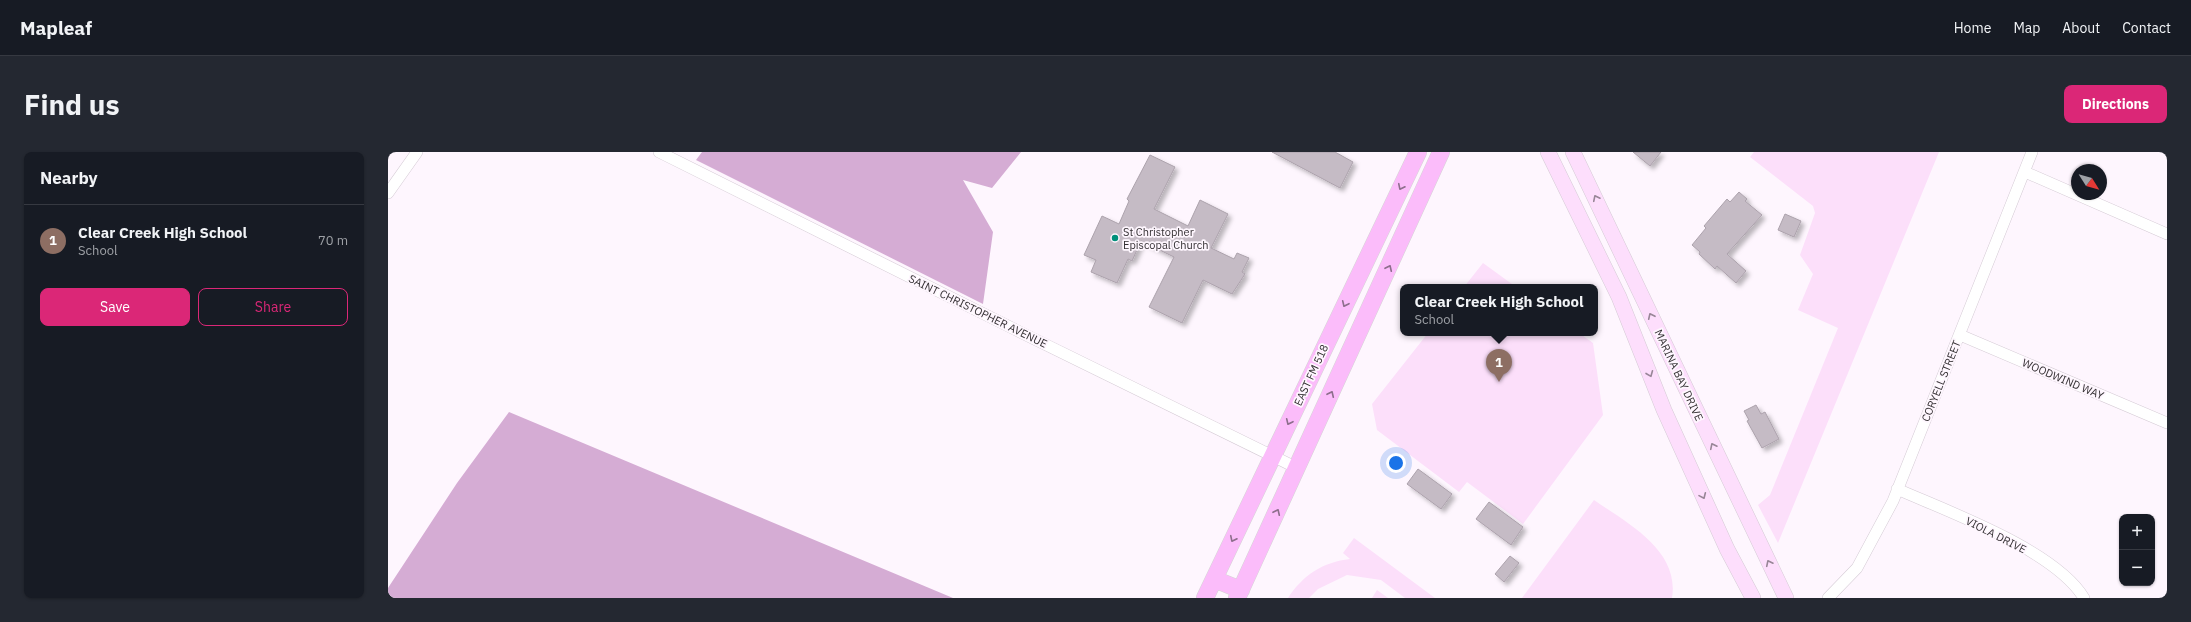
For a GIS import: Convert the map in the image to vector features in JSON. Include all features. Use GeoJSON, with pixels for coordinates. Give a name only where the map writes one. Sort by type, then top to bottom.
{"type":"FeatureCollection","features":[{"type":"Feature","properties":{"kind":"main road","name":"EAST FM 518"},"geometry":{"type":"LineString","coordinates":[[1205,598],[1418,152]]}},
{"type":"Feature","properties":{"kind":"main road"},"geometry":{"type":"LineString","coordinates":[[1214,579],[1239,594],[1441,152]]}},
{"type":"Feature","properties":{"kind":"main road"},"geometry":{"type":"LineString","coordinates":[[1548,152],[1619,297],[1664,410],[1727,549],[1753,598]]}},
{"type":"Feature","properties":{"kind":"main road","name":"MARINA BAY DRIVE"},"geometry":{"type":"LineString","coordinates":[[1573,152],[1786,598]]}},
{"type":"Feature","properties":{"kind":"street"},"geometry":{"type":"LineString","coordinates":[[388,193],[417,152]]}},
{"type":"Feature","properties":{"kind":"street","name":"SAINT CHRISTOPHER AVENUE"},"geometry":{"type":"LineString","coordinates":[[659,152],[1297,468]]}},
{"type":"Feature","properties":{"kind":"street","name":"CORYELL STREET"},"geometry":{"type":"LineString","coordinates":[[1828,598],[1857,568],[1897,489],[1960,335],[2032,152]]}},
{"type":"Feature","properties":{"kind":"street"},"geometry":{"type":"LineString","coordinates":[[2025,172],[2167,234]]}},
{"type":"Feature","properties":{"kind":"street","name":"WOODWIND WAY"},"geometry":{"type":"LineString","coordinates":[[1960,335],[2167,423]]}},
{"type":"Feature","properties":{"kind":"street","name":"VIOLA DRIVE"},"geometry":{"type":"LineString","coordinates":[[1897,489],[2012,541],[2055,568],[2081,592],[2084,598]]}},
{"type":"Feature","properties":{"kind":"shaded area"},"geometry":{"type":"Polygon","coordinates":[[[702,152],[1021,152],[992,188],[963,180],[993,232],[983,304],[696,160],[702,152]]]}},
{"type":"Feature","properties":{"kind":"shaded area"},"geometry":{"type":"Polygon","coordinates":[[[1754,152],[1939,152],[1778,543],[1758,505],[1770,495],[1838,328],[1798,310],[1813,274],[1800,255],[1815,213],[1813,206],[1750,157],[1754,152]]]}},
{"type":"Feature","properties":{"kind":"shaded area"},"geometry":{"type":"Polygon","coordinates":[[[1483,263],[1512,284],[1466,284],[1483,263]]]}},
{"type":"Feature","properties":{"kind":"shaded area"},"geometry":{"type":"Polygon","coordinates":[[[1426,336],[1583,336],[1593,343],[1603,415],[1523,524],[1467,482],[1459,492],[1377,430],[1372,404],[1426,336]]]}},
{"type":"Feature","properties":{"kind":"shaded area"},"geometry":{"type":"Polygon","coordinates":[[[509,412],[953,598],[388,598],[388,588],[457,483],[509,412]]]}},
{"type":"Feature","properties":{"kind":"shaded area"},"geometry":{"type":"Polygon","coordinates":[[[1594,500],[1635,528],[1660,552],[1668,566],[1672,581],[1672,598],[1522,598],[1594,500]]]}},
{"type":"Feature","properties":{"kind":"shaded area"},"geometry":{"type":"Polygon","coordinates":[[[1354,538],[1435,598],[1405,598],[1381,580],[1347,575],[1318,589],[1309,598],[1288,598],[1300,583],[1314,571],[1331,563],[1350,559],[1343,553],[1354,538]]]}},
{"type":"Feature","properties":{"kind":"shaded area"},"geometry":{"type":"Polygon","coordinates":[[[1377,590],[1388,598],[1372,598],[1377,590]]]}},
{"type":"Feature","properties":{"kind":"building"},"geometry":{"type":"Polygon","coordinates":[[[1272,152],[1335,152],[1353,162],[1340,188],[1272,152]]]}},
{"type":"Feature","properties":{"kind":"building"},"geometry":{"type":"Polygon","coordinates":[[[1633,152],[1661,152],[1650,166],[1633,152]]]}},
{"type":"Feature","properties":{"kind":"building","name":"St Christopher Episcopal Church"},"geometry":{"type":"Polygon","coordinates":[[[1150,155],[1175,167],[1154,209],[1188,226],[1200,200],[1228,214],[1211,248],[1234,259],[1237,253],[1249,258],[1242,272],[1245,274],[1232,294],[1203,280],[1182,323],[1149,307],[1174,257],[1141,241],[1132,261],[1128,259],[1117,283],[1091,272],[1096,260],[1084,255],[1102,216],[1119,224],[1129,201],[1127,199],[1150,155]]]}},
{"type":"Feature","properties":{"kind":"building"},"geometry":{"type":"Polygon","coordinates":[[[1739,192],[1747,199],[1745,201],[1762,215],[1727,254],[1746,271],[1736,283],[1717,266],[1715,269],[1692,245],[1706,228],[1704,226],[1727,199],[1730,202],[1739,192]]]}},
{"type":"Feature","properties":{"kind":"building"},"geometry":{"type":"Polygon","coordinates":[[[1785,214],[1801,221],[1794,237],[1778,230],[1785,214]]]}},
{"type":"Feature","properties":{"kind":"building"},"geometry":{"type":"Polygon","coordinates":[[[1756,405],[1761,414],[1765,412],[1779,439],[1762,448],[1747,421],[1749,420],[1744,411],[1756,405]]]}},
{"type":"Feature","properties":{"kind":"building"},"geometry":{"type":"Polygon","coordinates":[[[1418,469],[1452,494],[1441,509],[1407,484],[1418,469]]]}},
{"type":"Feature","properties":{"kind":"building"},"geometry":{"type":"Polygon","coordinates":[[[1489,502],[1523,527],[1511,545],[1476,519],[1489,502]]]}},
{"type":"Feature","properties":{"kind":"building"},"geometry":{"type":"Polygon","coordinates":[[[1510,556],[1519,563],[1504,582],[1495,574],[1510,556]]]}},
{"type":"Feature","properties":{"kind":"place","name":"St Christopher Episcopal Church"},"geometry":{"type":"Point","coordinates":[1115,238]}},
{"type":"Feature","properties":{"kind":"place","name":"Clear Creek High School"},"geometry":{"type":"Point","coordinates":[1499,382]}}]}
